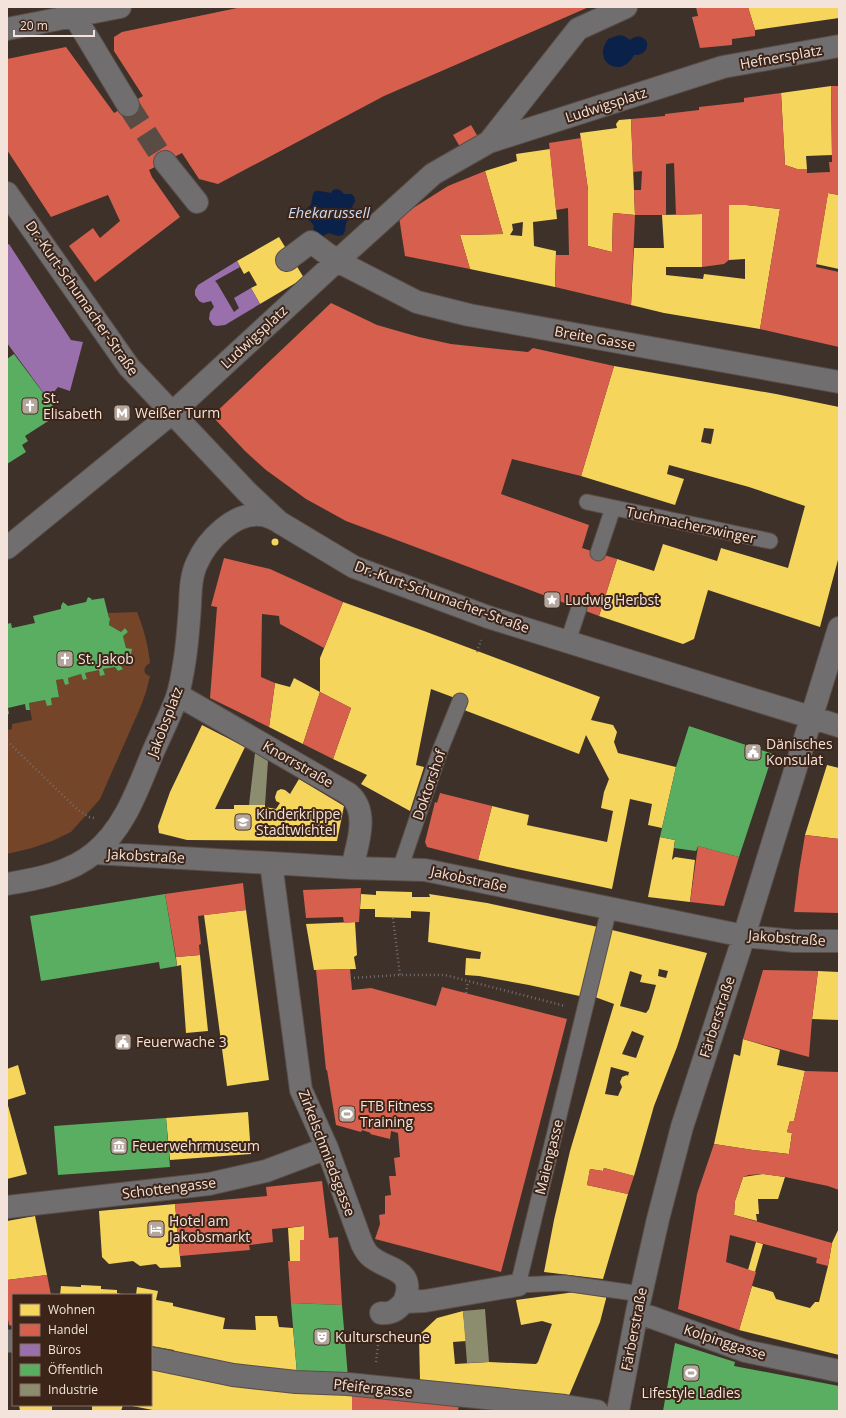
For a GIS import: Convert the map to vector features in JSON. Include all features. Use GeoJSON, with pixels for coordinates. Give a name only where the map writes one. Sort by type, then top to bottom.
{"type":"FeatureCollection","features":[{"type":"Feature","properties":{"kind":"street"},"geometry":{"type":"LineString","coordinates":[[7,29],[74,12],[120,7]]}},
{"type":"Feature","properties":{"kind":"street","name":"Ludwigsplatz"},"geometry":{"type":"LineString","coordinates":[[489,142],[578,29],[626,7]]}},
{"type":"Feature","properties":{"kind":"street"},"geometry":{"type":"LineString","coordinates":[[74,12],[128,105]]}},
{"type":"Feature","properties":{"kind":"street","name":"Hefnersplatz"},"geometry":{"type":"LineString","coordinates":[[723,67],[839,46]]}},
{"type":"Feature","properties":{"kind":"street","name":"Ludwigsplatz"},"geometry":{"type":"LineString","coordinates":[[172,414],[433,174],[489,142],[723,67]]}},
{"type":"Feature","properties":{"kind":"street"},"geometry":{"type":"LineString","coordinates":[[165,162],[197,202]]}},
{"type":"Feature","properties":{"kind":"street","name":"Dr.-Kurt-Schumacher-Straße"},"geometry":{"type":"LineString","coordinates":[[7,193],[129,368],[247,492],[279,522],[354,567],[488,617],[839,726]]}},
{"type":"Feature","properties":{"kind":"street"},"geometry":{"type":"LineString","coordinates":[[287,260],[311,242],[337,261]]}},
{"type":"Feature","properties":{"kind":"street","name":"Breite Gasse"},"geometry":{"type":"LineString","coordinates":[[337,261],[417,302],[469,315],[839,382]]}},
{"type":"Feature","properties":{"kind":"street"},"geometry":{"type":"LineString","coordinates":[[7,548],[172,414]]}},
{"type":"Feature","properties":{"kind":"street","name":"Jakobsplatz"},"geometry":{"type":"LineString","coordinates":[[7,884],[35,879],[68,869],[94,853],[119,825],[131,804],[178,695],[185,660],[193,576],[196,564],[203,552],[220,532],[232,523],[242,518],[261,515],[270,517],[279,522]]}},
{"type":"Feature","properties":{"kind":"street","name":"Färberstraße"},"geometry":{"type":"LineString","coordinates":[[618,1411],[639,1303],[658,1219],[682,1127],[744,936],[839,628]]}},
{"type":"Feature","properties":{"kind":"street","name":"Knorrstraße"},"geometry":{"type":"LineString","coordinates":[[178,695],[349,794],[355,799],[360,811],[360,818],[359,837],[352,868]]}},
{"type":"Feature","properties":{"kind":"street","name":"Jakobstraße"},"geometry":{"type":"LineString","coordinates":[[94,853],[352,868],[425,870],[744,936],[794,940],[839,941]]}},
{"type":"Feature","properties":{"kind":"street","name":"Zirkelschmiedsgasse"},"geometry":{"type":"LineString","coordinates":[[271,863],[301,1090],[327,1148],[362,1244],[368,1255],[393,1268],[404,1277],[408,1290],[404,1302]]}},
{"type":"Feature","properties":{"kind":"street","name":"Schottengasse"},"geometry":{"type":"LineString","coordinates":[[7,1207],[209,1184],[266,1171],[327,1148]]}},
{"type":"Feature","properties":{"kind":"street"},"geometry":{"type":"LineString","coordinates":[[381,1313],[391,1313],[404,1302],[425,1301],[518,1285]]}},
{"type":"Feature","properties":{"kind":"street","name":"Kolpinggasse"},"geometry":{"type":"LineString","coordinates":[[639,1303],[745,1351],[839,1370]]}},
{"type":"Feature","properties":{"kind":"street","name":"Pfeifergasse"},"geometry":{"type":"LineString","coordinates":[[152,1358],[233,1375],[296,1382],[348,1384],[565,1406],[597,1411]]}},
{"type":"Feature","properties":{"kind":"lane","name":"Tuchmacherzwinger"},"geometry":{"type":"LineString","coordinates":[[587,502],[770,541]]}},
{"type":"Feature","properties":{"kind":"lane","name":"Tuchmacherzwinger"},"geometry":{"type":"LineString","coordinates":[[598,553],[613,508]]}},
{"type":"Feature","properties":{"kind":"lane"},"geometry":{"type":"LineString","coordinates":[[568,641],[579,608]]}},
{"type":"Feature","properties":{"kind":"lane","name":"Doktorshof"},"geometry":{"type":"LineString","coordinates":[[400,869],[441,748],[460,701]]}},
{"type":"Feature","properties":{"kind":"lane","name":"Maiengasse"},"geometry":{"type":"LineString","coordinates":[[518,1285],[609,909]]}},
{"type":"Feature","properties":{"kind":"lane"},"geometry":{"type":"LineString","coordinates":[[518,1285],[564,1283],[639,1303]]}},
{"type":"Feature","properties":{"kind":"path"},"geometry":{"type":"LineString","coordinates":[[7,741],[78,810],[89,817],[119,825]]}},
{"type":"Feature","properties":{"kind":"path"},"geometry":{"type":"LineString","coordinates":[[393,918],[400,975]]}},
{"type":"Feature","properties":{"kind":"path"},"geometry":{"type":"LineString","coordinates":[[350,978],[400,975],[445,975],[584,1011]]}},
{"type":"Feature","properties":{"kind":"path"},"geometry":{"type":"LineString","coordinates":[[466,993],[468,981]]}},
{"type":"Feature","properties":{"kind":"path"},"geometry":{"type":"LineString","coordinates":[[374,1387],[381,1313]]}},
{"type":"Feature","properties":{"kind":"shaded area"},"geometry":{"type":"Polygon","coordinates":[[[137,612],[144,631],[150,663],[144,670],[147,675],[150,676],[141,706],[100,799],[71,832],[32,848],[7,854],[7,730],[12,729],[12,724],[32,720],[29,703],[45,700],[47,706],[52,705],[51,698],[59,697],[56,680],[63,679],[65,685],[69,684],[68,678],[81,674],[83,680],[87,679],[85,673],[99,670],[101,676],[105,675],[103,669],[115,667],[118,671],[123,669],[119,664],[126,653],[131,654],[132,650],[126,648],[123,636],[128,632],[125,628],[121,632],[109,625],[110,619],[108,613],[137,612]]]}},
{"type":"Feature","properties":{"kind":"water"},"geometry":{"type":"Polygon","coordinates":[[[619,35],[630,40],[634,37],[641,37],[647,42],[647,48],[644,52],[634,55],[622,66],[616,67],[605,61],[603,55],[604,47],[608,39],[619,35]]]}},
{"type":"Feature","properties":{"kind":"water","name":"Ehekarussell"},"geometry":{"type":"Polygon","coordinates":[[[337,189],[344,194],[351,194],[354,196],[355,201],[352,207],[354,212],[353,216],[348,219],[343,235],[338,236],[328,233],[322,237],[316,235],[314,232],[314,226],[305,218],[305,210],[311,205],[315,191],[331,193],[333,190],[337,189]]]}},
{"type":"Feature","properties":{"kind":"building: Wohnen"},"geometry":{"type":"Polygon","coordinates":[[[748,7],[839,7],[839,18],[755,30],[748,7]]]}},
{"type":"Feature","properties":{"kind":"building: Wohnen"},"geometry":{"type":"Polygon","coordinates":[[[831,86],[832,155],[806,156],[807,169],[797,169],[785,165],[781,93],[831,86]]]}},
{"type":"Feature","properties":{"kind":"building: Wohnen"},"geometry":{"type":"Polygon","coordinates":[[[631,119],[635,215],[613,213],[612,252],[588,246],[588,190],[580,133],[617,128],[616,124],[619,120],[631,119]]]}},
{"type":"Feature","properties":{"kind":"building: Wohnen"},"geometry":{"type":"Polygon","coordinates":[[[550,149],[557,219],[533,222],[534,246],[556,251],[555,287],[470,269],[460,235],[503,234],[485,171],[517,161],[516,154],[550,149]],[[523,222],[512,224],[513,230],[510,235],[522,236],[523,222]]]}},
{"type":"Feature","properties":{"kind":"building: Wohnen"},"geometry":{"type":"Polygon","coordinates":[[[828,193],[839,195],[839,269],[816,264],[828,193]]]}},
{"type":"Feature","properties":{"kind":"building: Wohnen"},"geometry":{"type":"Polygon","coordinates":[[[729,205],[746,205],[780,209],[760,329],[664,313],[631,305],[634,248],[664,248],[662,215],[702,214],[702,267],[666,267],[666,275],[703,279],[704,274],[745,279],[745,259],[729,260],[729,205]]]}},
{"type":"Feature","properties":{"kind":"building: Wohnen"},"geometry":{"type":"Polygon","coordinates":[[[279,237],[304,278],[260,304],[251,288],[257,285],[249,271],[244,274],[237,261],[279,237]]]}},
{"type":"Feature","properties":{"kind":"building: Wohnen"},"geometry":{"type":"Polygon","coordinates":[[[614,366],[776,394],[839,407],[839,556],[820,627],[708,590],[694,639],[683,644],[599,616],[617,559],[654,571],[663,544],[717,561],[721,548],[788,568],[805,506],[749,487],[669,465],[667,474],[684,479],[675,505],[581,476],[614,366]],[[704,428],[701,442],[711,444],[714,429],[704,428]]]}},
{"type":"Feature","properties":{"kind":"building: Wohnen"},"geometry":{"type":"Polygon","coordinates":[[[275,539],[278,542],[275,545],[272,542],[275,539]]]}},
{"type":"Feature","properties":{"kind":"building: Wohnen"},"geometry":{"type":"Polygon","coordinates":[[[343,602],[600,697],[591,720],[613,725],[617,732],[614,742],[618,753],[676,767],[662,828],[648,825],[652,804],[630,799],[612,889],[478,860],[492,806],[529,815],[527,825],[607,842],[613,811],[601,808],[604,792],[609,779],[586,735],[579,754],[464,710],[455,698],[431,689],[416,765],[424,767],[410,811],[361,784],[367,775],[333,759],[351,708],[320,692],[320,658],[343,602]]]}},
{"type":"Feature","properties":{"kind":"building: Wohnen"},"geometry":{"type":"Polygon","coordinates":[[[294,678],[320,692],[303,744],[269,727],[275,683],[290,687],[294,678]]]}},
{"type":"Feature","properties":{"kind":"building: Wohnen"},"geometry":{"type":"Polygon","coordinates":[[[202,725],[245,747],[215,809],[234,809],[234,805],[265,805],[265,807],[276,809],[280,803],[276,801],[275,797],[277,791],[281,789],[290,794],[299,779],[344,806],[337,841],[187,840],[159,833],[158,826],[170,792],[202,725]]]}},
{"type":"Feature","properties":{"kind":"building: Wohnen"},"geometry":{"type":"Polygon","coordinates":[[[827,765],[839,768],[839,839],[805,835],[827,765]]]}},
{"type":"Feature","properties":{"kind":"building: Wohnen"},"geometry":{"type":"Polygon","coordinates":[[[660,837],[675,840],[672,860],[675,857],[695,860],[690,902],[648,897],[660,837]]]}},
{"type":"Feature","properties":{"kind":"building: Wohnen"},"geometry":{"type":"Polygon","coordinates":[[[376,891],[412,892],[412,897],[430,897],[429,894],[487,903],[598,927],[584,997],[529,985],[465,975],[466,958],[480,959],[481,952],[428,942],[430,912],[411,911],[411,918],[375,917],[375,909],[360,909],[361,894],[376,895],[376,891]]]}},
{"type":"Feature","properties":{"kind":"building: Wohnen"},"geometry":{"type":"Polygon","coordinates":[[[246,910],[269,1080],[227,1086],[204,915],[246,910]]]}},
{"type":"Feature","properties":{"kind":"building: Wohnen"},"geometry":{"type":"Polygon","coordinates":[[[355,922],[357,955],[354,957],[356,969],[314,970],[306,924],[355,922]]]}},
{"type":"Feature","properties":{"kind":"building: Wohnen"},"geometry":{"type":"Polygon","coordinates":[[[612,930],[707,953],[677,1047],[654,1106],[634,1176],[604,1168],[603,1171],[590,1169],[587,1185],[628,1194],[603,1279],[544,1272],[570,1151],[614,1004],[595,997],[612,930]],[[659,969],[658,976],[666,978],[668,971],[659,969]],[[630,971],[620,1006],[646,1013],[649,1009],[656,985],[640,982],[642,975],[630,971]],[[632,1031],[622,1054],[636,1058],[644,1036],[632,1031]],[[611,1067],[605,1094],[618,1096],[622,1087],[620,1082],[622,1077],[628,1076],[629,1072],[611,1067]]]}},
{"type":"Feature","properties":{"kind":"building: Wohnen"},"geometry":{"type":"Polygon","coordinates":[[[200,955],[208,1031],[186,1033],[181,965],[177,966],[176,957],[200,955]]]}},
{"type":"Feature","properties":{"kind":"building: Wohnen"},"geometry":{"type":"Polygon","coordinates":[[[818,971],[839,972],[839,1020],[812,1019],[818,971]]]}},
{"type":"Feature","properties":{"kind":"building: Wohnen"},"geometry":{"type":"Polygon","coordinates":[[[743,1039],[780,1050],[777,1065],[805,1071],[794,1121],[790,1121],[787,1132],[792,1133],[789,1154],[714,1144],[734,1054],[740,1056],[743,1039]]]}},
{"type":"Feature","properties":{"kind":"building: Wohnen"},"geometry":{"type":"Polygon","coordinates":[[[18,1065],[26,1094],[7,1100],[7,1069],[18,1065]]]}},
{"type":"Feature","properties":{"kind":"building: Wohnen"},"geometry":{"type":"Polygon","coordinates":[[[7,1102],[27,1174],[7,1179],[7,1102]]]}},
{"type":"Feature","properties":{"kind":"building: Wohnen"},"geometry":{"type":"Polygon","coordinates":[[[248,1112],[251,1154],[170,1160],[166,1118],[248,1112]]]}},
{"type":"Feature","properties":{"kind":"building: Wohnen"},"geometry":{"type":"Polygon","coordinates":[[[763,1174],[785,1177],[778,1199],[758,1199],[759,1214],[756,1214],[757,1221],[734,1215],[735,1201],[743,1177],[763,1174]]]}},
{"type":"Feature","properties":{"kind":"building: Wohnen"},"geometry":{"type":"Polygon","coordinates":[[[175,1204],[181,1267],[160,1268],[156,1264],[140,1266],[133,1261],[109,1264],[102,1257],[99,1211],[175,1204]]]}},
{"type":"Feature","properties":{"kind":"building: Wohnen"},"geometry":{"type":"Polygon","coordinates":[[[35,1216],[47,1275],[7,1280],[7,1221],[35,1216]]]}},
{"type":"Feature","properties":{"kind":"building: Wohnen"},"geometry":{"type":"Polygon","coordinates":[[[304,1226],[304,1240],[300,1240],[300,1261],[290,1261],[288,1228],[304,1226]]]}},
{"type":"Feature","properties":{"kind":"building: Wohnen"},"geometry":{"type":"Polygon","coordinates":[[[839,1228],[839,1355],[739,1330],[752,1286],[773,1292],[776,1299],[810,1308],[815,1302],[819,1302],[832,1243],[839,1228]]]}},
{"type":"Feature","properties":{"kind":"building: Wohnen"},"geometry":{"type":"Polygon","coordinates":[[[756,1242],[763,1244],[755,1272],[748,1270],[756,1242]]]}},
{"type":"Feature","properties":{"kind":"building: Wohnen"},"geometry":{"type":"Polygon","coordinates":[[[81,1285],[101,1286],[101,1289],[117,1290],[117,1293],[122,1294],[60,1294],[61,1286],[81,1287],[81,1285]]]}},
{"type":"Feature","properties":{"kind":"building: Wohnen"},"geometry":{"type":"Polygon","coordinates":[[[137,1287],[158,1291],[156,1300],[173,1303],[173,1306],[225,1318],[223,1329],[256,1330],[255,1316],[277,1316],[279,1327],[293,1328],[297,1373],[226,1364],[174,1355],[174,1350],[152,1346],[152,1294],[136,1294],[137,1287]]]}},
{"type":"Feature","properties":{"kind":"building: Wohnen"},"geometry":{"type":"Polygon","coordinates":[[[575,1292],[607,1295],[600,1322],[568,1398],[420,1381],[419,1335],[437,1318],[463,1311],[466,1341],[453,1342],[455,1364],[489,1362],[536,1364],[552,1324],[542,1321],[521,1325],[516,1300],[575,1292]]]}},
{"type":"Feature","properties":{"kind":"building: Wohnen"},"geometry":{"type":"Polygon","coordinates":[[[152,1369],[228,1385],[352,1395],[352,1411],[158,1411],[132,1406],[152,1406],[152,1369]]]}},
{"type":"Feature","properties":{"kind":"building: Wohnen"},"geometry":{"type":"Polygon","coordinates":[[[19,1406],[52,1406],[52,1411],[20,1411],[19,1406]]]}},
{"type":"Feature","properties":{"kind":"building: Wohnen"},"geometry":{"type":"Polygon","coordinates":[[[92,1406],[123,1406],[121,1411],[92,1411],[92,1406]]]}},
{"type":"Feature","properties":{"kind":"building: Handel"},"geometry":{"type":"Polygon","coordinates":[[[242,7],[589,7],[384,96],[218,184],[199,179],[182,153],[149,170],[152,177],[180,217],[95,282],[69,246],[93,228],[100,238],[120,221],[108,195],[51,217],[7,150],[7,59],[66,47],[114,113],[143,96],[114,51],[114,37],[122,32],[242,7]]]}},
{"type":"Feature","properties":{"kind":"building: Handel"},"geometry":{"type":"Polygon","coordinates":[[[696,7],[748,7],[755,30],[755,36],[732,39],[732,45],[700,48],[692,17],[698,16],[696,7]]]}},
{"type":"Feature","properties":{"kind":"building: Handel"},"geometry":{"type":"Polygon","coordinates":[[[831,86],[839,86],[839,195],[828,193],[816,267],[839,272],[839,347],[760,329],[780,209],[746,205],[729,205],[729,260],[724,264],[702,267],[702,214],[676,215],[674,163],[666,164],[666,215],[635,215],[634,190],[641,190],[642,171],[633,172],[631,119],[665,116],[665,114],[699,110],[699,107],[744,102],[744,98],[781,93],[785,165],[797,169],[807,169],[807,173],[830,172],[829,162],[832,162],[831,86]]]}},
{"type":"Feature","properties":{"kind":"building: Handel"},"geometry":{"type":"Polygon","coordinates":[[[471,125],[481,142],[463,152],[453,135],[471,125]]]}},
{"type":"Feature","properties":{"kind":"building: Handel"},"geometry":{"type":"Polygon","coordinates":[[[581,138],[588,190],[588,246],[612,252],[613,213],[635,215],[631,305],[555,287],[556,255],[569,255],[568,208],[556,210],[549,143],[581,138]]]}},
{"type":"Feature","properties":{"kind":"building: Handel"},"geometry":{"type":"Polygon","coordinates":[[[485,171],[503,234],[460,235],[470,269],[405,256],[399,217],[448,186],[485,171]]]}},
{"type":"Feature","properties":{"kind":"building: Handel"},"geometry":{"type":"Polygon","coordinates":[[[331,303],[377,325],[419,337],[451,344],[528,352],[533,348],[614,366],[581,476],[512,459],[501,494],[589,525],[582,548],[617,559],[599,616],[346,521],[306,499],[266,470],[245,451],[212,416],[331,303]]]}},
{"type":"Feature","properties":{"kind":"building: Handel"},"geometry":{"type":"Polygon","coordinates":[[[224,558],[270,569],[343,602],[324,648],[280,624],[279,616],[262,614],[261,677],[275,683],[269,727],[210,698],[217,607],[211,606],[224,558]]]}},
{"type":"Feature","properties":{"kind":"building: Handel"},"geometry":{"type":"Polygon","coordinates":[[[320,692],[351,708],[333,759],[303,744],[320,692]]]}},
{"type":"Feature","properties":{"kind":"building: Handel"},"geometry":{"type":"Polygon","coordinates":[[[440,793],[492,806],[478,860],[427,847],[425,842],[435,802],[437,803],[440,793]]]}},
{"type":"Feature","properties":{"kind":"building: Handel"},"geometry":{"type":"Polygon","coordinates":[[[805,835],[839,839],[839,913],[794,912],[805,835]]]}},
{"type":"Feature","properties":{"kind":"building: Handel"},"geometry":{"type":"Polygon","coordinates":[[[698,846],[739,857],[724,906],[690,902],[698,846]]]}},
{"type":"Feature","properties":{"kind":"building: Handel"},"geometry":{"type":"Polygon","coordinates":[[[243,883],[246,910],[198,916],[201,944],[199,945],[200,955],[176,957],[165,894],[243,883]]]}},
{"type":"Feature","properties":{"kind":"building: Handel"},"geometry":{"type":"Polygon","coordinates":[[[361,888],[359,922],[344,923],[343,917],[306,918],[303,890],[361,888]]]}},
{"type":"Feature","properties":{"kind":"building: Handel"},"geometry":{"type":"Polygon","coordinates":[[[350,969],[352,990],[371,988],[436,1006],[442,987],[567,1019],[501,1272],[375,1239],[380,1224],[379,1215],[385,1214],[385,1196],[391,1195],[389,1176],[396,1176],[394,1158],[400,1157],[398,1133],[391,1131],[390,1139],[370,1134],[371,1133],[362,1130],[361,1132],[336,1125],[326,1070],[316,970],[350,969]]]}},
{"type":"Feature","properties":{"kind":"building: Handel"},"geometry":{"type":"Polygon","coordinates":[[[763,970],[818,971],[809,1057],[743,1039],[763,970]]]}},
{"type":"Feature","properties":{"kind":"building: Handel"},"geometry":{"type":"Polygon","coordinates":[[[805,1071],[839,1072],[839,1190],[828,1186],[785,1177],[763,1174],[749,1175],[743,1177],[735,1201],[734,1215],[832,1243],[828,1266],[816,1263],[817,1258],[730,1235],[726,1262],[756,1272],[739,1330],[678,1309],[697,1194],[714,1144],[789,1154],[792,1133],[787,1132],[790,1121],[794,1121],[805,1071]]]}},
{"type":"Feature","properties":{"kind":"building: Handel"},"geometry":{"type":"Polygon","coordinates":[[[604,1168],[634,1176],[628,1194],[587,1185],[590,1169],[603,1171],[604,1168]]]}},
{"type":"Feature","properties":{"kind":"building: Handel"},"geometry":{"type":"Polygon","coordinates":[[[322,1181],[329,1238],[338,1237],[342,1305],[291,1303],[288,1261],[300,1261],[300,1240],[304,1240],[304,1226],[272,1229],[273,1242],[249,1245],[250,1250],[180,1256],[175,1204],[267,1196],[266,1187],[322,1181]]]}},
{"type":"Feature","properties":{"kind":"building: Handel"},"geometry":{"type":"Polygon","coordinates":[[[47,1275],[51,1294],[12,1294],[12,1326],[9,1325],[7,1313],[7,1280],[47,1275]]]}},
{"type":"Feature","properties":{"kind":"building: Handel"},"geometry":{"type":"Polygon","coordinates":[[[352,1395],[459,1404],[458,1411],[352,1411],[352,1395]]]}},
{"type":"Feature","properties":{"kind":"building: Büros"},"geometry":{"type":"Polygon","coordinates":[[[9,244],[71,340],[83,342],[70,391],[58,387],[48,399],[7,343],[7,245],[9,244]]]}},
{"type":"Feature","properties":{"kind":"building: Büros"},"geometry":{"type":"Polygon","coordinates":[[[237,261],[240,267],[215,281],[234,312],[239,308],[234,298],[251,288],[260,304],[225,325],[213,325],[209,319],[210,312],[214,307],[211,301],[203,303],[199,301],[195,295],[195,290],[198,285],[237,261]]]}},
{"type":"Feature","properties":{"kind":"building: Öffentlich","name":"St. Elisabeth"},"geometry":{"type":"Polygon","coordinates":[[[14,354],[59,414],[25,436],[28,441],[22,445],[26,452],[7,464],[7,359],[14,354]]]}},
{"type":"Feature","properties":{"kind":"building: Öffentlich","name":"St. Jakob"},"geometry":{"type":"Polygon","coordinates":[[[88,597],[92,599],[91,600],[104,598],[110,618],[109,625],[121,632],[125,628],[128,632],[123,636],[126,648],[132,649],[131,655],[126,653],[119,664],[123,669],[118,671],[115,667],[103,669],[105,675],[100,676],[99,670],[85,673],[87,679],[83,680],[81,674],[68,678],[69,684],[65,685],[63,679],[56,680],[59,697],[51,698],[52,705],[47,706],[45,700],[29,703],[30,710],[26,710],[25,704],[8,708],[9,714],[7,714],[7,624],[11,623],[12,628],[35,623],[33,616],[61,609],[63,602],[68,606],[86,602],[88,597]]]}},
{"type":"Feature","properties":{"kind":"building: Öffentlich"},"geometry":{"type":"Polygon","coordinates":[[[689,726],[773,754],[739,857],[698,846],[696,851],[674,848],[675,840],[660,837],[676,767],[689,726]]]}},
{"type":"Feature","properties":{"kind":"building: Öffentlich"},"geometry":{"type":"Polygon","coordinates":[[[165,894],[177,966],[160,969],[159,962],[41,981],[30,916],[165,894]]]}},
{"type":"Feature","properties":{"kind":"building: Öffentlich"},"geometry":{"type":"Polygon","coordinates":[[[166,1118],[170,1167],[58,1175],[54,1126],[166,1118]]]}},
{"type":"Feature","properties":{"kind":"building: Öffentlich"},"geometry":{"type":"Polygon","coordinates":[[[291,1303],[342,1305],[348,1377],[297,1373],[291,1303]]]}},
{"type":"Feature","properties":{"kind":"building: Öffentlich"},"geometry":{"type":"Polygon","coordinates":[[[675,1343],[735,1362],[734,1366],[839,1386],[839,1411],[663,1411],[675,1343]]]}},
{"type":"Feature","properties":{"kind":"building: Industrie"},"geometry":{"type":"Polygon","coordinates":[[[255,753],[268,761],[265,805],[249,805],[255,753]]]}},
{"type":"Feature","properties":{"kind":"building: Industrie"},"geometry":{"type":"Polygon","coordinates":[[[485,1309],[489,1362],[467,1363],[463,1311],[485,1309]]]}},
{"type":"Feature","properties":{"kind":"tunnel"},"geometry":{"type":"LineString","coordinates":[[128,105],[165,162]]}},
{"type":"Feature","properties":{"kind":"place","name":"St. Elisabeth"},"geometry":{"type":"Point","coordinates":[30,406]}},
{"type":"Feature","properties":{"kind":"place","name":"Weißer Turm"},"geometry":{"type":"Point","coordinates":[122,413]}},
{"type":"Feature","properties":{"kind":"place","name":"Ludwig Herbst"},"geometry":{"type":"Point","coordinates":[552,600]}},
{"type":"Feature","properties":{"kind":"place","name":"St. Jakob"},"geometry":{"type":"Point","coordinates":[65,659]}},
{"type":"Feature","properties":{"kind":"place","name":"Dänisches Konsulat"},"geometry":{"type":"Point","coordinates":[753,752]}},
{"type":"Feature","properties":{"kind":"place","name":"Kinderkrippe Stadtwichtel"},"geometry":{"type":"Point","coordinates":[243,822]}},
{"type":"Feature","properties":{"kind":"place","name":"Feuerwache 3"},"geometry":{"type":"Point","coordinates":[123,1042]}},
{"type":"Feature","properties":{"kind":"place","name":"FTB Fitness Training"},"geometry":{"type":"Point","coordinates":[347,1114]}},
{"type":"Feature","properties":{"kind":"place","name":"Feuerwehrmuseum"},"geometry":{"type":"Point","coordinates":[119,1146]}},
{"type":"Feature","properties":{"kind":"place","name":"Hotel am Jakobsmarkt"},"geometry":{"type":"Point","coordinates":[156,1229]}},
{"type":"Feature","properties":{"kind":"place","name":"Kulturscheune"},"geometry":{"type":"Point","coordinates":[322,1337]}},
{"type":"Feature","properties":{"kind":"place","name":"Lifestyle Ladies"},"geometry":{"type":"Point","coordinates":[691,1373]}}]}
